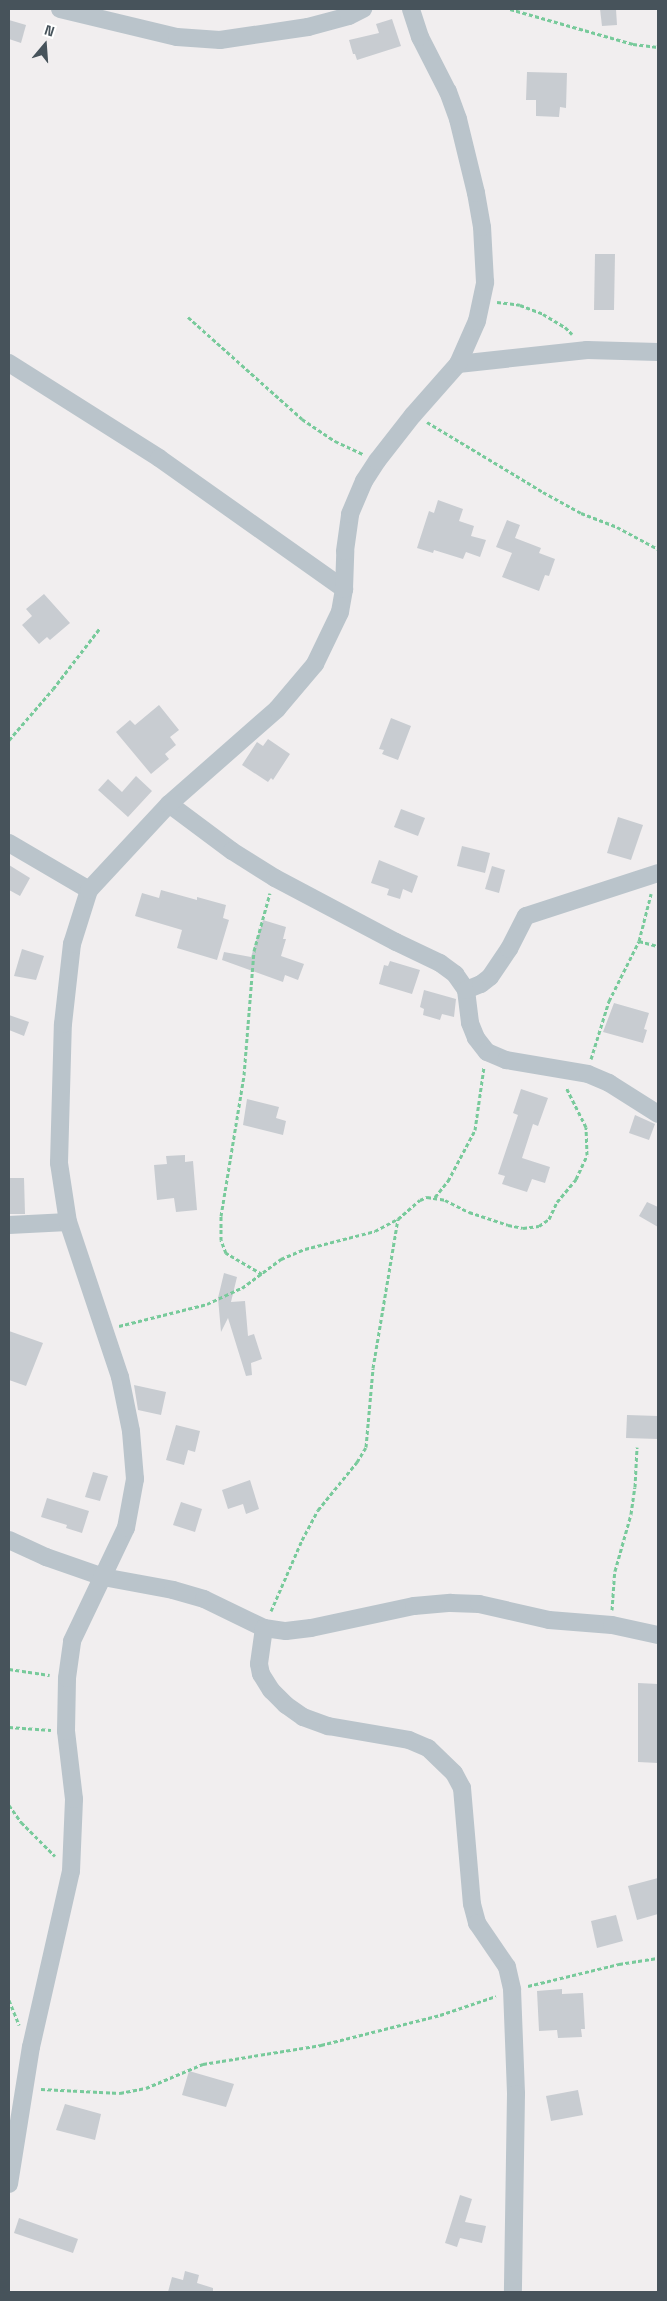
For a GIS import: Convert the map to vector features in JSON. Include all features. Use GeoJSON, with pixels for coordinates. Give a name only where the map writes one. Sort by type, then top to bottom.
{"type":"FeatureCollection","features":[{"type":"Feature","properties":{"kind":"street"},"geometry":{"type":"LineString","coordinates":[[60,9],[177,37],[220,40],[308,27],[348,16],[363,9]]}},
{"type":"Feature","properties":{"kind":"street"},"geometry":{"type":"LineString","coordinates":[[9,2184],[23,2088],[71,1871],[74,1799],[66,1731],[66,1678],[72,1641],[85,1610],[126,1528],[136,1479],[132,1432],[120,1377],[68,1222],[59,1164],[62,1024],[72,944],[89,890],[169,804],[277,709],[315,664],[340,612],[344,589],[345,551],[350,514],[364,482],[377,460],[413,415],[458,364],[471,335],[482,302],[485,282],[482,227],[468,158],[448,92],[420,37],[410,9]]}},
{"type":"Feature","properties":{"kind":"street"},"geometry":{"type":"LineString","coordinates":[[458,364],[587,350],[658,352]]}},
{"type":"Feature","properties":{"kind":"street"},"geometry":{"type":"LineString","coordinates":[[9,363],[159,458],[344,589]]}},
{"type":"Feature","properties":{"kind":"street"},"geometry":{"type":"LineString","coordinates":[[169,804],[232,851],[275,878],[440,963],[455,974],[466,990],[470,1023],[476,1038],[487,1052],[506,1060],[555,1070],[588,1074],[608,1082],[658,1114]]}},
{"type":"Feature","properties":{"kind":"street"},"geometry":{"type":"LineString","coordinates":[[9,842],[89,890]]}},
{"type":"Feature","properties":{"kind":"street"},"geometry":{"type":"LineString","coordinates":[[466,990],[481,984],[490,977],[526,916],[657,873]]}},
{"type":"Feature","properties":{"kind":"street"},"geometry":{"type":"LineString","coordinates":[[9,1226],[68,1222]]}},
{"type":"Feature","properties":{"kind":"street"},"geometry":{"type":"LineString","coordinates":[[9,1540],[46,1557],[103,1577],[173,1590],[204,1599],[264,1628],[286,1631],[311,1628],[414,1606],[451,1603],[479,1604],[569,1623],[612,1625],[658,1635]]}},
{"type":"Feature","properties":{"kind":"street"},"geometry":{"type":"LineString","coordinates":[[264,1628],[259,1664],[261,1674],[271,1690],[286,1704],[303,1717],[328,1726],[409,1740],[428,1748],[443,1760],[454,1773],[462,1788],[468,1876],[477,1923],[507,1967],[512,1989],[516,2094],[513,2292]]}},
{"type":"Feature","properties":{"kind":"path"},"geometry":{"type":"LineString","coordinates":[[510,9],[559,21],[633,44],[658,47]]}},
{"type":"Feature","properties":{"kind":"path"},"geometry":{"type":"LineString","coordinates":[[482,302],[520,305],[543,314],[565,326],[587,350]]}},
{"type":"Feature","properties":{"kind":"path"},"geometry":{"type":"LineString","coordinates":[[188,317],[302,420],[334,441],[377,460]]}},
{"type":"Feature","properties":{"kind":"path"},"geometry":{"type":"LineString","coordinates":[[413,415],[441,429],[506,472],[658,549]]}},
{"type":"Feature","properties":{"kind":"path"},"geometry":{"type":"LineString","coordinates":[[9,740],[53,689],[100,628]]}},
{"type":"Feature","properties":{"kind":"path"},"geometry":{"type":"LineString","coordinates":[[588,1074],[597,1035],[609,1000],[639,941],[657,873]]}},
{"type":"Feature","properties":{"kind":"path"},"geometry":{"type":"LineString","coordinates":[[262,1274],[226,1253],[221,1240],[221,1216],[244,1075],[254,951],[275,878]]}},
{"type":"Feature","properties":{"kind":"path"},"geometry":{"type":"LineString","coordinates":[[639,941],[658,946]]}},
{"type":"Feature","properties":{"kind":"path"},"geometry":{"type":"LineString","coordinates":[[435,1197],[448,1181],[475,1130],[481,1078],[487,1052]]}},
{"type":"Feature","properties":{"kind":"path"},"geometry":{"type":"LineString","coordinates":[[104,1330],[207,1304],[242,1288],[282,1259],[305,1250],[360,1236],[398,1219],[420,1200],[435,1197],[469,1212],[523,1228],[539,1226],[549,1219],[557,1202],[576,1179],[587,1155],[586,1127],[555,1070]]}},
{"type":"Feature","properties":{"kind":"path"},"geometry":{"type":"LineString","coordinates":[[264,1628],[287,1571],[318,1510],[358,1462],[366,1448],[373,1368],[398,1219]]}},
{"type":"Feature","properties":{"kind":"path"},"geometry":{"type":"LineString","coordinates":[[612,1625],[615,1571],[631,1514],[637,1447]]}},
{"type":"Feature","properties":{"kind":"path"},"geometry":{"type":"LineString","coordinates":[[9,1669],[66,1678]]}},
{"type":"Feature","properties":{"kind":"path"},"geometry":{"type":"LineString","coordinates":[[9,1727],[66,1731]]}},
{"type":"Feature","properties":{"kind":"path"},"geometry":{"type":"LineString","coordinates":[[9,1805],[46,1848],[71,1871]]}},
{"type":"Feature","properties":{"kind":"path"},"geometry":{"type":"LineString","coordinates":[[23,2088],[120,2092],[146,2088],[203,2064],[321,2044],[440,2015],[484,2001],[512,1989],[619,1964],[658,1958]]}},
{"type":"Feature","properties":{"kind":"building"},"geometry":{"type":"Polygon","coordinates":[[[600,9],[616,9],[617,25],[602,26],[600,9]]]}},
{"type":"Feature","properties":{"kind":"building"},"geometry":{"type":"Polygon","coordinates":[[[392,19],[401,46],[357,60],[349,40],[379,33],[376,24],[392,19]]]}},
{"type":"Feature","properties":{"kind":"building"},"geometry":{"type":"Polygon","coordinates":[[[9,20],[26,25],[21,43],[9,39],[9,20]]]}},
{"type":"Feature","properties":{"kind":"building"},"geometry":{"type":"Polygon","coordinates":[[[527,72],[567,73],[566,108],[560,107],[559,117],[536,116],[536,100],[526,100],[527,72]]]}},
{"type":"Feature","properties":{"kind":"building"},"geometry":{"type":"Polygon","coordinates":[[[595,254],[615,254],[614,310],[594,310],[595,254]]]}},
{"type":"Feature","properties":{"kind":"building"},"geometry":{"type":"Polygon","coordinates":[[[438,500],[463,509],[459,521],[474,526],[471,536],[486,540],[480,557],[466,552],[463,559],[434,550],[433,553],[417,548],[429,511],[434,513],[438,500]]]}},
{"type":"Feature","properties":{"kind":"building"},"geometry":{"type":"Polygon","coordinates":[[[507,520],[520,525],[515,538],[541,548],[539,553],[555,559],[549,576],[545,575],[539,591],[502,577],[512,553],[496,547],[507,520]]]}},
{"type":"Feature","properties":{"kind":"building"},"geometry":{"type":"Polygon","coordinates":[[[44,594],[70,623],[50,640],[47,637],[39,644],[22,625],[32,616],[26,609],[44,594]]]}},
{"type":"Feature","properties":{"kind":"building"},"geometry":{"type":"Polygon","coordinates":[[[159,705],[179,730],[170,737],[176,745],[165,754],[169,759],[151,774],[116,732],[130,720],[135,725],[159,705]]]}},
{"type":"Feature","properties":{"kind":"building"},"geometry":{"type":"Polygon","coordinates":[[[391,718],[411,726],[398,760],[382,754],[384,750],[379,749],[391,718]]]}},
{"type":"Feature","properties":{"kind":"building"},"geometry":{"type":"Polygon","coordinates":[[[268,739],[290,754],[273,780],[271,778],[268,782],[242,765],[257,742],[263,746],[268,739]]]}},
{"type":"Feature","properties":{"kind":"building"},"geometry":{"type":"Polygon","coordinates":[[[136,776],[152,791],[128,817],[98,790],[108,779],[122,792],[136,776]]]}},
{"type":"Feature","properties":{"kind":"building"},"geometry":{"type":"Polygon","coordinates":[[[401,809],[425,818],[418,836],[394,827],[401,809]]]}},
{"type":"Feature","properties":{"kind":"building"},"geometry":{"type":"Polygon","coordinates":[[[618,817],[643,825],[631,860],[607,853],[618,817]]]}},
{"type":"Feature","properties":{"kind":"building"},"geometry":{"type":"Polygon","coordinates":[[[462,846],[490,853],[485,873],[457,866],[462,846]]]}},
{"type":"Feature","properties":{"kind":"building"},"geometry":{"type":"Polygon","coordinates":[[[379,860],[418,876],[412,893],[403,889],[400,899],[387,895],[389,889],[371,883],[379,860]]]}},
{"type":"Feature","properties":{"kind":"building"},"geometry":{"type":"Polygon","coordinates":[[[9,865],[30,878],[20,896],[9,890],[9,865]]]}},
{"type":"Feature","properties":{"kind":"building"},"geometry":{"type":"Polygon","coordinates":[[[492,866],[505,870],[499,893],[485,889],[492,866]]]}},
{"type":"Feature","properties":{"kind":"building"},"geometry":{"type":"Polygon","coordinates":[[[161,890],[197,900],[197,897],[226,905],[223,918],[229,920],[217,960],[177,948],[182,930],[135,916],[142,893],[159,898],[161,890]]]}},
{"type":"Feature","properties":{"kind":"building"},"geometry":{"type":"Polygon","coordinates":[[[263,920],[286,927],[283,939],[286,939],[281,956],[304,964],[298,980],[285,975],[283,982],[222,960],[224,952],[251,957],[263,920]]]}},
{"type":"Feature","properties":{"kind":"building"},"geometry":{"type":"Polygon","coordinates":[[[22,949],[44,956],[36,980],[14,976],[22,949]]]}},
{"type":"Feature","properties":{"kind":"building"},"geometry":{"type":"Polygon","coordinates":[[[390,961],[420,970],[412,994],[379,984],[384,965],[388,966],[390,961]]]}},
{"type":"Feature","properties":{"kind":"building"},"geometry":{"type":"Polygon","coordinates":[[[424,990],[456,999],[454,1017],[442,1014],[440,1020],[423,1015],[424,1009],[420,1007],[424,990]]]}},
{"type":"Feature","properties":{"kind":"building"},"geometry":{"type":"Polygon","coordinates":[[[614,1003],[649,1013],[644,1029],[647,1030],[643,1043],[603,1032],[614,1003]]]}},
{"type":"Feature","properties":{"kind":"building"},"geometry":{"type":"Polygon","coordinates":[[[9,1015],[29,1022],[24,1036],[9,1030],[9,1015]]]}},
{"type":"Feature","properties":{"kind":"building"},"geometry":{"type":"Polygon","coordinates":[[[521,1089],[548,1098],[538,1126],[533,1124],[522,1158],[550,1167],[545,1183],[532,1179],[527,1192],[502,1184],[505,1176],[498,1174],[518,1115],[513,1113],[521,1089]]]}},
{"type":"Feature","properties":{"kind":"building"},"geometry":{"type":"Polygon","coordinates":[[[247,1099],[279,1107],[276,1118],[286,1121],[283,1135],[243,1125],[247,1099]]]}},
{"type":"Feature","properties":{"kind":"building"},"geometry":{"type":"Polygon","coordinates":[[[635,1115],[655,1124],[649,1140],[629,1133],[635,1115]]]}},
{"type":"Feature","properties":{"kind":"building"},"geometry":{"type":"Polygon","coordinates":[[[185,1155],[185,1162],[193,1161],[197,1210],[176,1212],[174,1198],[157,1200],[154,1165],[167,1164],[166,1156],[185,1155]]]}},
{"type":"Feature","properties":{"kind":"building"},"geometry":{"type":"Polygon","coordinates":[[[9,1178],[24,1178],[25,1214],[9,1214],[9,1178]]]}},
{"type":"Feature","properties":{"kind":"building"},"geometry":{"type":"Polygon","coordinates":[[[647,1202],[658,1207],[658,1227],[639,1216],[647,1202]]]}},
{"type":"Feature","properties":{"kind":"building"},"geometry":{"type":"Polygon","coordinates":[[[224,1273],[237,1277],[231,1302],[245,1301],[248,1336],[254,1334],[262,1359],[251,1363],[252,1375],[246,1376],[228,1318],[221,1332],[218,1298],[224,1273]]]}},
{"type":"Feature","properties":{"kind":"building"},"geometry":{"type":"Polygon","coordinates":[[[9,1331],[43,1343],[26,1386],[9,1380],[9,1331]]]}},
{"type":"Feature","properties":{"kind":"building"},"geometry":{"type":"Polygon","coordinates":[[[134,1385],[166,1392],[161,1415],[138,1410],[134,1385]]]}},
{"type":"Feature","properties":{"kind":"building"},"geometry":{"type":"Polygon","coordinates":[[[627,1415],[658,1416],[658,1439],[626,1438],[627,1415]]]}},
{"type":"Feature","properties":{"kind":"building"},"geometry":{"type":"Polygon","coordinates":[[[176,1425],[200,1431],[195,1452],[188,1450],[184,1465],[166,1460],[176,1425]]]}},
{"type":"Feature","properties":{"kind":"building"},"geometry":{"type":"Polygon","coordinates":[[[93,1472],[108,1476],[100,1501],[85,1497],[93,1472]]]}},
{"type":"Feature","properties":{"kind":"building"},"geometry":{"type":"Polygon","coordinates":[[[250,1480],[259,1509],[246,1514],[243,1504],[228,1509],[222,1490],[250,1480]]]}},
{"type":"Feature","properties":{"kind":"building"},"geometry":{"type":"Polygon","coordinates":[[[47,1498],[89,1511],[82,1533],[66,1528],[67,1525],[41,1517],[47,1498]]]}},
{"type":"Feature","properties":{"kind":"building"},"geometry":{"type":"Polygon","coordinates":[[[181,1502],[202,1509],[195,1532],[173,1525],[181,1502]]]}},
{"type":"Feature","properties":{"kind":"building"},"geometry":{"type":"Polygon","coordinates":[[[638,1683],[658,1684],[658,1763],[638,1762],[638,1683]]]}},
{"type":"Feature","properties":{"kind":"building"},"geometry":{"type":"Polygon","coordinates":[[[658,1878],[658,1914],[637,1920],[628,1886],[658,1878]]]}},
{"type":"Feature","properties":{"kind":"building"},"geometry":{"type":"Polygon","coordinates":[[[616,1915],[623,1941],[597,1948],[591,1921],[616,1915]]]}},
{"type":"Feature","properties":{"kind":"building"},"geometry":{"type":"Polygon","coordinates":[[[562,1989],[562,1994],[583,1993],[585,2029],[581,2029],[582,2037],[558,2038],[557,2030],[539,2031],[537,1991],[562,1989]]]}},
{"type":"Feature","properties":{"kind":"building"},"geometry":{"type":"Polygon","coordinates":[[[189,2071],[234,2084],[226,2107],[182,2095],[189,2071]]]}},
{"type":"Feature","properties":{"kind":"building"},"geometry":{"type":"Polygon","coordinates":[[[578,2090],[583,2115],[551,2121],[546,2096],[578,2090]]]}},
{"type":"Feature","properties":{"kind":"building"},"geometry":{"type":"Polygon","coordinates":[[[65,2104],[101,2114],[95,2140],[56,2130],[65,2104]]]}},
{"type":"Feature","properties":{"kind":"building"},"geometry":{"type":"Polygon","coordinates":[[[460,2195],[472,2199],[465,2222],[486,2226],[482,2243],[460,2238],[457,2247],[445,2243],[460,2195]]]}},
{"type":"Feature","properties":{"kind":"building"},"geometry":{"type":"Polygon","coordinates":[[[19,2218],[78,2239],[73,2253],[14,2233],[19,2218]]]}},
{"type":"Feature","properties":{"kind":"building"},"geometry":{"type":"Polygon","coordinates":[[[185,2271],[199,2275],[197,2283],[213,2288],[213,2292],[168,2292],[172,2277],[183,2280],[185,2271]]]}}]}
